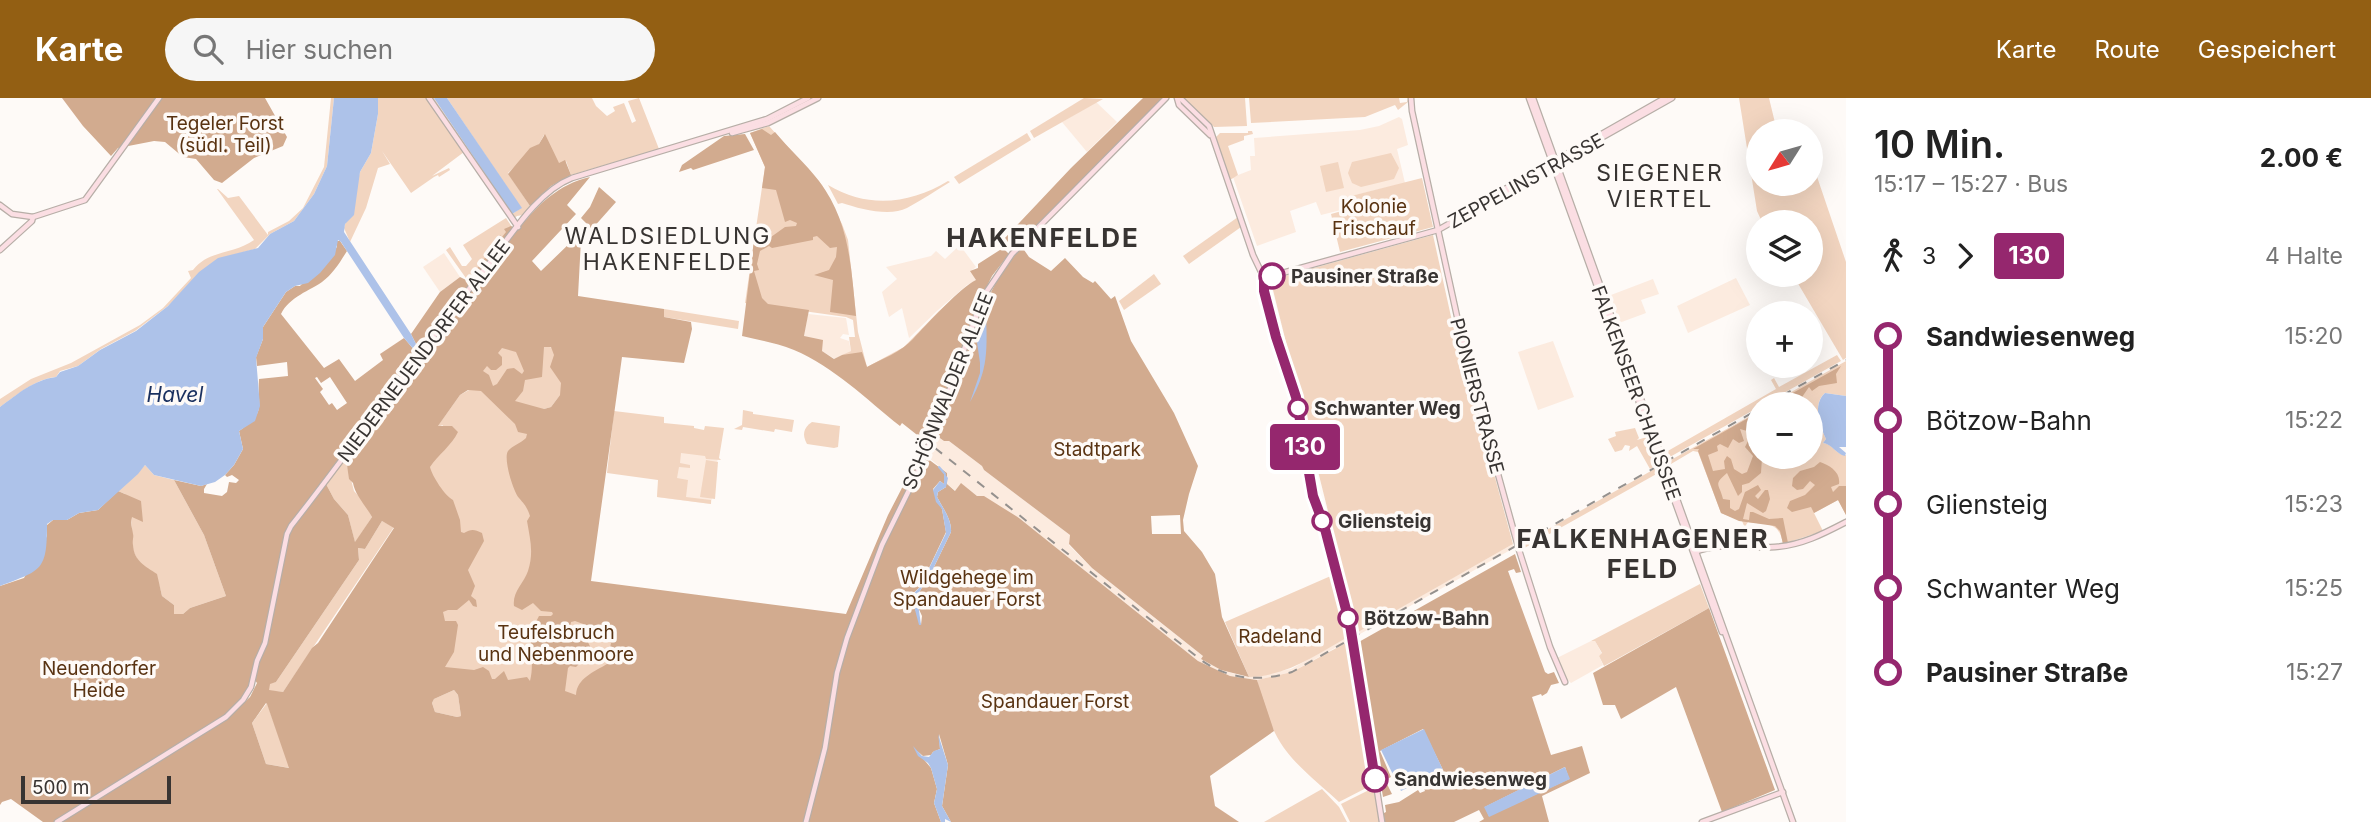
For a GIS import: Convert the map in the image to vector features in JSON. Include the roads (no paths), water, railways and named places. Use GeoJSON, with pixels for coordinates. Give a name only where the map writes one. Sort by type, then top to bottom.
{"type":"FeatureCollection","features":[{"type":"Feature","properties":{"kind":"main road"},"geometry":{"type":"LineString","coordinates":[[0,205],[12,214],[34,217],[87,198],[158,98]]}},
{"type":"Feature","properties":{"kind":"main road"},"geometry":{"type":"LineString","coordinates":[[429,98],[517,227]]}},
{"type":"Feature","properties":{"kind":"main road"},"geometry":{"type":"LineString","coordinates":[[770,120],[808,98]]}},
{"type":"Feature","properties":{"kind":"main road"},"geometry":{"type":"LineString","coordinates":[[770,120],[818,98]]}},
{"type":"Feature","properties":{"kind":"main road","name":"SCHÖNWALDER ALLEE"},"geometry":{"type":"LineString","coordinates":[[806,822],[825,748],[837,674],[847,638],[881,545],[934,433],[983,297],[1014,252],[1166,98]]}},
{"type":"Feature","properties":{"kind":"main road"},"geometry":{"type":"LineString","coordinates":[[1178,98],[1179,105],[1211,135],[1253,255],[1264,278],[1264,291],[1276,337],[1296,397],[1313,496],[1324,525],[1350,625],[1382,822]]}},
{"type":"Feature","properties":{"kind":"main road","name":"FALKENSEER CHAUSSEE"},"geometry":{"type":"LineString","coordinates":[[1531,98],[1793,822]]}},
{"type":"Feature","properties":{"kind":"main road","name":"ZEPPELINSTRASSE"},"geometry":{"type":"LineString","coordinates":[[1264,278],[1438,229],[1665,98]]}},
{"type":"Feature","properties":{"kind":"main road","name":"ZEPPELINSTRASSE"},"geometry":{"type":"LineString","coordinates":[[1636,116],[1672,98]]}},
{"type":"Feature","properties":{"kind":"main road","name":"PIONIERSTRASSE"},"geometry":{"type":"LineString","coordinates":[[1411,101],[1466,362],[1518,551],[1550,647],[1565,682]]}},
{"type":"Feature","properties":{"kind":"main road","name":"NIEDERNEUENDORFER ALLEE"},"geometry":{"type":"LineString","coordinates":[[57,822],[226,718],[248,693],[265,643],[290,526],[539,201],[566,180],[770,120]]}},
{"type":"Feature","properties":{"kind":"main road"},"geometry":{"type":"LineString","coordinates":[[0,250],[34,217]]}},
{"type":"Feature","properties":{"kind":"main road"},"geometry":{"type":"LineString","coordinates":[[1695,552],[1729,544],[1765,547],[1791,545],[1817,537],[1846,522]]}},
{"type":"Feature","properties":{"kind":"main road"},"geometry":{"type":"LineString","coordinates":[[1702,822],[1781,792]]}},
{"type":"Feature","properties":{"kind":"water","name":"Havel"},"geometry":{"type":"Polygon","coordinates":[[[334,98],[378,98],[371,153],[360,172],[354,215],[345,224],[344,232],[411,334],[418,348],[416,352],[338,240],[335,255],[320,273],[308,283],[295,286],[286,292],[263,327],[263,339],[256,358],[260,406],[255,421],[239,431],[243,449],[225,475],[215,482],[201,486],[154,475],[145,465],[98,510],[79,513],[67,520],[53,520],[47,524],[46,551],[39,567],[0,586],[0,407],[33,384],[78,366],[100,350],[136,331],[168,306],[199,272],[218,258],[258,248],[270,234],[294,221],[314,194],[327,166],[334,98]]]}},
{"type":"Feature","properties":{"kind":"water"},"geometry":{"type":"Polygon","coordinates":[[[434,98],[447,98],[522,208],[512,214],[434,98]]]}},
{"type":"Feature","properties":{"kind":"water"},"geometry":{"type":"Polygon","coordinates":[[[983,312],[986,312],[986,358],[981,379],[970,402],[980,373],[977,342],[983,326],[983,312]]]}},
{"type":"Feature","properties":{"kind":"water"},"geometry":{"type":"Polygon","coordinates":[[[1825,393],[1846,396],[1846,447],[1839,447],[1846,453],[1845,456],[1823,443],[1826,439],[1823,430],[1825,393]]]}},
{"type":"Feature","properties":{"kind":"water"},"geometry":{"type":"Polygon","coordinates":[[[944,473],[948,478],[946,487],[938,492],[937,497],[949,519],[951,532],[917,596],[919,625],[914,606],[907,600],[920,587],[946,533],[942,509],[936,502],[933,490],[940,481],[944,484],[944,473]]]}},
{"type":"Feature","properties":{"kind":"water"},"geometry":{"type":"Polygon","coordinates":[[[1424,729],[1443,770],[1401,791],[1381,750],[1424,729]]]}},
{"type":"Feature","properties":{"kind":"water"},"geometry":{"type":"Polygon","coordinates":[[[938,734],[948,765],[942,806],[951,822],[945,819],[945,822],[941,822],[934,803],[937,789],[931,768],[918,756],[913,746],[922,756],[929,757],[940,749],[938,734]]]}},
{"type":"Feature","properties":{"kind":"water"},"geometry":{"type":"Polygon","coordinates":[[[1565,767],[1570,779],[1489,817],[1484,807],[1565,767]]]}},
{"type":"Feature","properties":{"kind":"waterway"},"geometry":{"type":"LineString","coordinates":[[939,467],[945,474]]}},
{"type":"Feature","properties":{"kind":"railway"},"geometry":{"type":"LineString","coordinates":[[1789,392],[1846,360]]}},
{"type":"Feature","properties":{"kind":"railway"},"geometry":{"type":"LineString","coordinates":[[935,448],[1201,660],[1223,672],[1256,678],[1292,672],[1746,416]]}},
{"type":"Feature","properties":{"kind":"place","name":"Pausiner Straße"},"geometry":{"type":"Point","coordinates":[1272,276]}},
{"type":"Feature","properties":{"kind":"place","name":"Schwanter Weg"},"geometry":{"type":"Point","coordinates":[1298,408]}},
{"type":"Feature","properties":{"kind":"place","name":"Gliensteig"},"geometry":{"type":"Point","coordinates":[1322,521]}},
{"type":"Feature","properties":{"kind":"place","name":"Bötzow-Bahn"},"geometry":{"type":"Point","coordinates":[1348,618]}},
{"type":"Feature","properties":{"kind":"place","name":"Sandwiesenweg"},"geometry":{"type":"Point","coordinates":[1375,779]}},
{"type":"Feature","properties":{"kind":"district","name":"SIEGENER VIERTEL"},"geometry":{"type":"Point","coordinates":[1660,186]}},
{"type":"Feature","properties":{"kind":"district","name":"HAKENFELDE"},"geometry":{"type":"Point","coordinates":[1043,237]}},
{"type":"Feature","properties":{"kind":"district","name":"WALDSIEDLUNG HAKENFELDE"},"geometry":{"type":"Point","coordinates":[668,249]}},
{"type":"Feature","properties":{"kind":"district","name":"FALKENHAGENER FELD"},"geometry":{"type":"Point","coordinates":[1643,553]}},
{"type":"Feature","properties":{"kind":"park label","name":"Tegeler Forst (südl. Teil)"},"geometry":{"type":"Point","coordinates":[225,134]}},
{"type":"Feature","properties":{"kind":"park label","name":"Kolonie Frischauf"},"geometry":{"type":"Point","coordinates":[1374,217]}},
{"type":"Feature","properties":{"kind":"park label","name":"Stadtpark"},"geometry":{"type":"Point","coordinates":[1097,449]}},
{"type":"Feature","properties":{"kind":"park label","name":"Wildgehege im Spandauer Forst"},"geometry":{"type":"Point","coordinates":[967,588]}},
{"type":"Feature","properties":{"kind":"park label","name":"Radeland"},"geometry":{"type":"Point","coordinates":[1280,636]}},
{"type":"Feature","properties":{"kind":"park label","name":"Teufelsbruch und Nebenmoore"},"geometry":{"type":"Point","coordinates":[556,643]}},
{"type":"Feature","properties":{"kind":"park label","name":"Neuendorfer Heide"},"geometry":{"type":"Point","coordinates":[99,679]}},
{"type":"Feature","properties":{"kind":"park label","name":"Spandauer Forst"},"geometry":{"type":"Point","coordinates":[1055,701]}}]}
